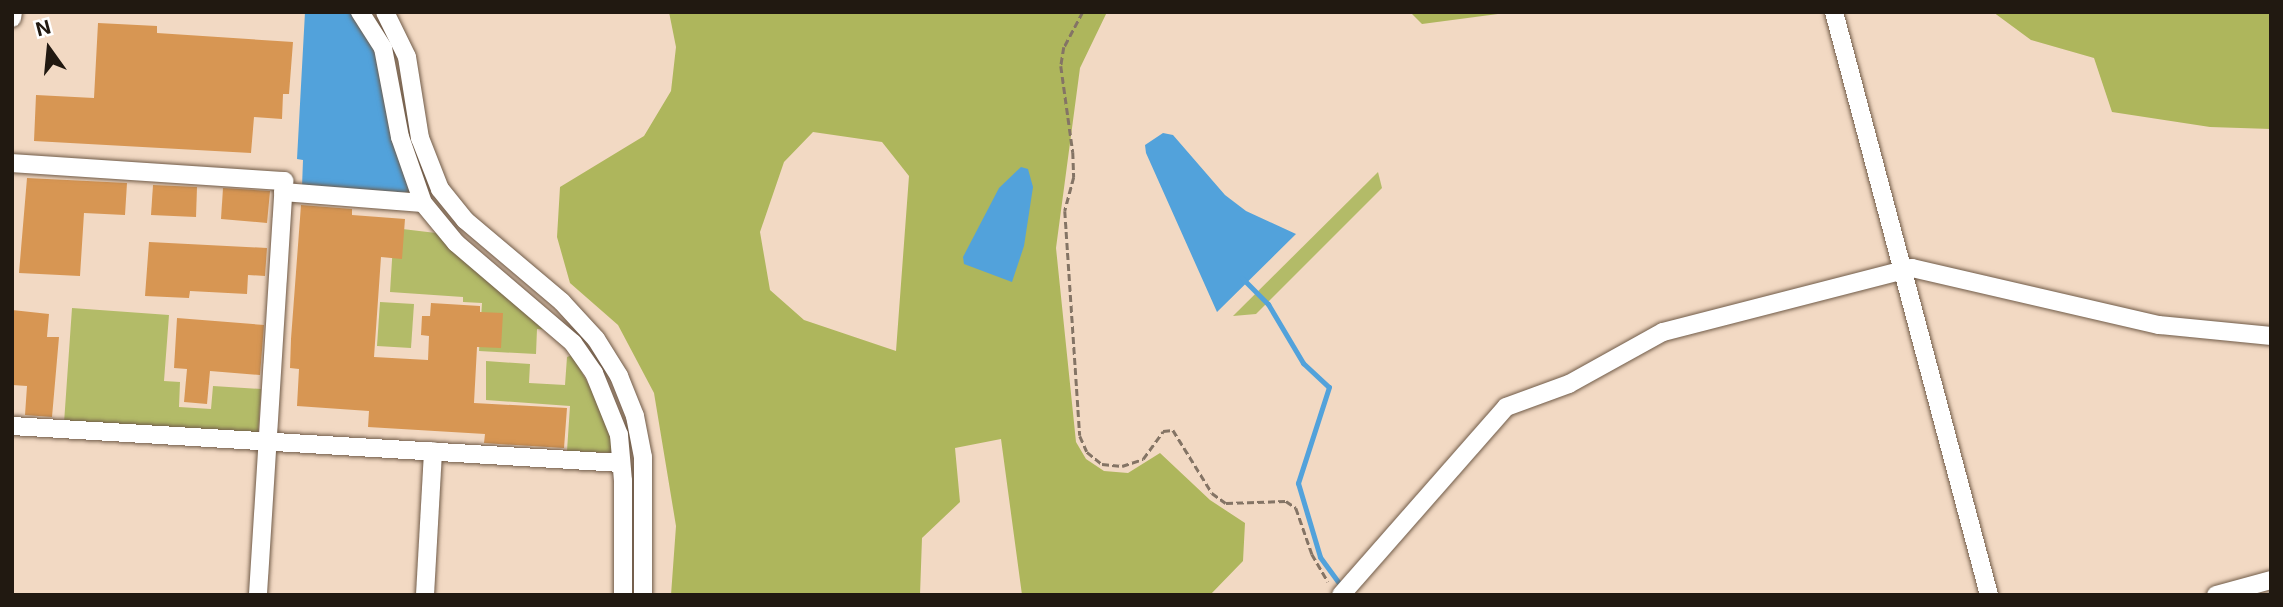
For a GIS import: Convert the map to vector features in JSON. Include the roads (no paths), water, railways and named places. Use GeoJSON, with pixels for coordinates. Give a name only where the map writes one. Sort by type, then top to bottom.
{"type":"FeatureCollection","features":[{"type":"Feature","properties":{"kind":"street"},"geometry":{"type":"LineString","coordinates":[[12,18],[13,12]]}},
{"type":"Feature","properties":{"kind":"street"},"geometry":{"type":"LineString","coordinates":[[360,12],[383,48],[400,137],[423,203],[456,243],[573,343],[608,402],[619,435],[623,595]]}},
{"type":"Feature","properties":{"kind":"street"},"geometry":{"type":"LineString","coordinates":[[385,12],[407,57],[420,138],[440,189],[465,220],[562,302],[596,339],[619,376],[635,416],[643,457],[643,595]]}},
{"type":"Feature","properties":{"kind":"street"},"geometry":{"type":"LineString","coordinates":[[1834,12],[1900,269],[1989,595]]}},
{"type":"Feature","properties":{"kind":"street"},"geometry":{"type":"LineString","coordinates":[[12,163],[284,181],[258,595]]}},
{"type":"Feature","properties":{"kind":"street"},"geometry":{"type":"LineString","coordinates":[[283,192],[423,203]]}},
{"type":"Feature","properties":{"kind":"street"},"geometry":{"type":"LineString","coordinates":[[1336,590],[1506,407],[1521,398],[1569,384],[1663,332],[1900,269],[2159,325],[2271,336]]}},
{"type":"Feature","properties":{"kind":"street"},"geometry":{"type":"LineString","coordinates":[[12,425],[621,463]]}},
{"type":"Feature","properties":{"kind":"street"},"geometry":{"type":"LineString","coordinates":[[425,595],[433,451]]}},
{"type":"Feature","properties":{"kind":"street"},"geometry":{"type":"LineString","coordinates":[[2216,595],[2271,580]]}},
{"type":"Feature","properties":{"kind":"water"},"geometry":{"type":"Polygon","coordinates":[[[305,12],[353,12],[380,52],[415,193],[302,187],[303,160],[297,159],[305,12]]]}},
{"type":"Feature","properties":{"kind":"water"},"geometry":{"type":"Polygon","coordinates":[[[1163,133],[1173,135],[1225,195],[1246,211],[1296,234],[1217,312],[1146,153],[1145,145],[1163,133]]]}},
{"type":"Feature","properties":{"kind":"water"},"geometry":{"type":"Polygon","coordinates":[[[1021,167],[1028,169],[1033,187],[1024,246],[1012,282],[964,264],[963,257],[999,188],[1021,167]]]}},
{"type":"Feature","properties":{"kind":"waterway"},"geometry":{"type":"LineString","coordinates":[[1242,278],[1268,304],[1303,363],[1329,387],[1298,483],[1320,557],[1338,582]]}}]}
